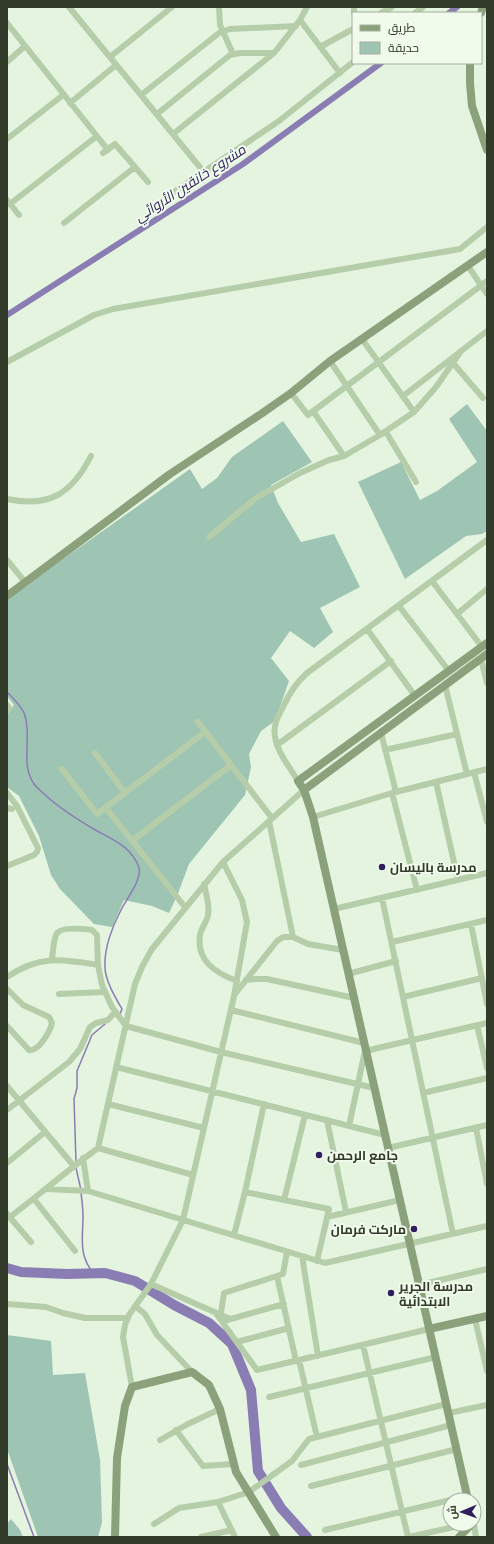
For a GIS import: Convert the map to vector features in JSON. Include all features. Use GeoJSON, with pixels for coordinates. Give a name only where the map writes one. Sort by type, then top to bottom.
{"type":"FeatureCollection","features":[{"type":"Feature","properties":{"kind":"street"},"geometry":{"type":"LineString","coordinates":[[69,7],[204,171]]}},
{"type":"Feature","properties":{"kind":"street"},"geometry":{"type":"LineString","coordinates":[[110,58],[172,7]]}},
{"type":"Feature","properties":{"kind":"street"},"geometry":{"type":"LineString","coordinates":[[219,7],[220,22],[233,54]]}},
{"type":"Feature","properties":{"kind":"street"},"geometry":{"type":"LineString","coordinates":[[173,134],[274,53],[296,26],[307,7]]}},
{"type":"Feature","properties":{"kind":"street"},"geometry":{"type":"LineString","coordinates":[[383,12],[392,7]]}},
{"type":"Feature","properties":{"kind":"street"},"geometry":{"type":"LineString","coordinates":[[300,20],[340,73]]}},
{"type":"Feature","properties":{"kind":"street"},"geometry":{"type":"LineString","coordinates":[[7,23],[97,136],[105,152],[115,144],[148,182]]}},
{"type":"Feature","properties":{"kind":"street"},"geometry":{"type":"LineString","coordinates":[[141,95],[215,35],[223,31],[230,29],[296,26]]}},
{"type":"Feature","properties":{"kind":"street"},"geometry":{"type":"LineString","coordinates":[[320,47],[352,30]]}},
{"type":"Feature","properties":{"kind":"street"},"geometry":{"type":"LineString","coordinates":[[7,62],[25,46]]}},
{"type":"Feature","properties":{"kind":"street"},"geometry":{"type":"LineString","coordinates":[[157,114],[228,56],[233,54],[274,53]]}},
{"type":"Feature","properties":{"kind":"street"},"geometry":{"type":"LineString","coordinates":[[165,198],[279,121],[352,63]]}},
{"type":"Feature","properties":{"kind":"street"},"geometry":{"type":"LineString","coordinates":[[470,64],[472,106],[487,150]]}},
{"type":"Feature","properties":{"kind":"street"},"geometry":{"type":"LineString","coordinates":[[70,103],[116,65]]}},
{"type":"Feature","properties":{"kind":"street"},"geometry":{"type":"LineString","coordinates":[[7,139],[63,95]]}},
{"type":"Feature","properties":{"kind":"street"},"geometry":{"type":"LineString","coordinates":[[19,215],[8,202],[97,136]]}},
{"type":"Feature","properties":{"kind":"street"},"geometry":{"type":"LineString","coordinates":[[64,224],[135,167]]}},
{"type":"Feature","properties":{"kind":"street"},"geometry":{"type":"LineString","coordinates":[[7,362],[94,315],[112,309],[460,249],[487,228]]}},
{"type":"Feature","properties":{"kind":"street"},"geometry":{"type":"LineString","coordinates":[[7,596],[170,474],[291,394],[330,361],[487,252]]}},
{"type":"Feature","properties":{"kind":"street"},"geometry":{"type":"LineString","coordinates":[[468,266],[487,294]]}},
{"type":"Feature","properties":{"kind":"street"},"geometry":{"type":"LineString","coordinates":[[291,394],[308,415],[487,281]]}},
{"type":"Feature","properties":{"kind":"street"},"geometry":{"type":"LineString","coordinates":[[403,396],[486,334]]}},
{"type":"Feature","properties":{"kind":"street"},"geometry":{"type":"LineString","coordinates":[[362,339],[414,412]]}},
{"type":"Feature","properties":{"kind":"street"},"geometry":{"type":"LineString","coordinates":[[209,537],[256,498],[300,473],[328,460],[344,456],[383,434],[414,412],[436,387],[462,351]]}},
{"type":"Feature","properties":{"kind":"street"},"geometry":{"type":"LineString","coordinates":[[330,361],[346,386],[383,434],[416,482]]}},
{"type":"Feature","properties":{"kind":"street"},"geometry":{"type":"LineString","coordinates":[[453,363],[483,398]]}},
{"type":"Feature","properties":{"kind":"street"},"geometry":{"type":"LineString","coordinates":[[312,411],[344,456]]}},
{"type":"Feature","properties":{"kind":"street"},"geometry":{"type":"LineString","coordinates":[[7,499],[29,501],[43,500],[63,492],[75,481],[91,456]]}},
{"type":"Feature","properties":{"kind":"street"},"geometry":{"type":"LineString","coordinates":[[467,1492],[313,817],[304,790],[277,745],[275,731],[276,722],[295,684],[307,673],[487,540]]}},
{"type":"Feature","properties":{"kind":"street"},"geometry":{"type":"LineString","coordinates":[[7,560],[25,582]]}},
{"type":"Feature","properties":{"kind":"street"},"geometry":{"type":"LineString","coordinates":[[432,581],[484,651],[487,683]]}},
{"type":"Feature","properties":{"kind":"street"},"geometry":{"type":"LineString","coordinates":[[457,614],[487,589]]}},
{"type":"Feature","properties":{"kind":"street"},"geometry":{"type":"LineString","coordinates":[[399,606],[449,672]]}},
{"type":"Feature","properties":{"kind":"street"},"geometry":{"type":"LineString","coordinates":[[368,629],[415,696]]}},
{"type":"Feature","properties":{"kind":"street"},"geometry":{"type":"LineString","coordinates":[[298,782],[466,659],[484,651]]}},
{"type":"Feature","properties":{"kind":"street"},"geometry":{"type":"LineString","coordinates":[[31,1242],[8,1216],[34,1199],[73,1165],[98,1148],[135,984],[152,949],[223,862],[304,790],[472,666],[484,651]]}},
{"type":"Feature","properties":{"kind":"street"},"geometry":{"type":"LineString","coordinates":[[466,659],[472,666]]}},
{"type":"Feature","properties":{"kind":"street"},"geometry":{"type":"LineString","coordinates":[[277,745],[391,661]]}},
{"type":"Feature","properties":{"kind":"street"},"geometry":{"type":"LineString","coordinates":[[445,685],[467,774]]}},
{"type":"Feature","properties":{"kind":"street"},"geometry":{"type":"LineString","coordinates":[[7,705],[9,708],[7,710]]}},
{"type":"Feature","properties":{"kind":"street"},"geometry":{"type":"LineString","coordinates":[[398,709],[403,717]]}},
{"type":"Feature","properties":{"kind":"street"},"geometry":{"type":"LineString","coordinates":[[198,722],[271,819],[293,937]]}},
{"type":"Feature","properties":{"kind":"street"},"geometry":{"type":"LineString","coordinates":[[62,769],[97,814],[205,732]]}},
{"type":"Feature","properties":{"kind":"street"},"geometry":{"type":"LineString","coordinates":[[381,733],[417,890]]}},
{"type":"Feature","properties":{"kind":"street"},"geometry":{"type":"LineString","coordinates":[[385,750],[457,734]]}},
{"type":"Feature","properties":{"kind":"street"},"geometry":{"type":"LineString","coordinates":[[95,753],[126,793]]}},
{"type":"Feature","properties":{"kind":"street"},"geometry":{"type":"LineString","coordinates":[[132,841],[231,765]]}},
{"type":"Feature","properties":{"kind":"street"},"geometry":{"type":"LineString","coordinates":[[313,817],[394,792],[487,769]]}},
{"type":"Feature","properties":{"kind":"street"},"geometry":{"type":"LineString","coordinates":[[474,772],[487,822]]}},
{"type":"Feature","properties":{"kind":"street"},"geometry":{"type":"LineString","coordinates":[[436,782],[458,880]]}},
{"type":"Feature","properties":{"kind":"street"},"geometry":{"type":"LineString","coordinates":[[7,794],[17,806],[38,848],[34,855],[7,866]]}},
{"type":"Feature","properties":{"kind":"street"},"geometry":{"type":"LineString","coordinates":[[106,808],[185,908]]}},
{"type":"Feature","properties":{"kind":"street"},"geometry":{"type":"LineString","coordinates":[[115,1537],[117,1458],[124,1406],[132,1387],[123,1337],[125,1325],[135,1306],[151,1284],[183,1220],[231,1010],[247,922],[242,900],[223,862]]}},
{"type":"Feature","properties":{"kind":"street"},"geometry":{"type":"LineString","coordinates":[[334,909],[487,873]]}},
{"type":"Feature","properties":{"kind":"street"},"geometry":{"type":"LineString","coordinates":[[204,884],[208,901],[208,914],[200,933],[199,945],[202,955],[207,963],[220,974],[237,981]]}},
{"type":"Feature","properties":{"kind":"street"},"geometry":{"type":"LineString","coordinates":[[382,898],[453,1234]]}},
{"type":"Feature","properties":{"kind":"street"},"geometry":{"type":"LineString","coordinates":[[392,942],[487,920]]}},
{"type":"Feature","properties":{"kind":"street"},"geometry":{"type":"LineString","coordinates":[[471,924],[487,1004]]}},
{"type":"Feature","properties":{"kind":"street"},"geometry":{"type":"LineString","coordinates":[[52,960],[58,931],[64,929],[90,930],[95,932],[97,935],[98,965],[104,992],[126,1026],[221,1052],[374,1088]]}},
{"type":"Feature","properties":{"kind":"street"},"geometry":{"type":"LineString","coordinates":[[234,996],[277,941],[283,937],[293,937],[308,944],[343,950]]}},
{"type":"Feature","properties":{"kind":"street"},"geometry":{"type":"LineString","coordinates":[[7,977],[27,965],[41,961],[75,961],[98,965]]}},
{"type":"Feature","properties":{"kind":"street"},"geometry":{"type":"LineString","coordinates":[[348,974],[396,961]]}},
{"type":"Feature","properties":{"kind":"street"},"geometry":{"type":"LineString","coordinates":[[403,997],[482,978]]}},
{"type":"Feature","properties":{"kind":"street"},"geometry":{"type":"LineString","coordinates":[[246,980],[267,979],[354,998]]}},
{"type":"Feature","properties":{"kind":"street"},"geometry":{"type":"LineString","coordinates":[[7,989],[23,1005],[49,1017],[52,1023],[44,1040],[36,1049],[32,1051],[7,1026]]}},
{"type":"Feature","properties":{"kind":"street"},"geometry":{"type":"LineString","coordinates":[[59,994],[104,992]]}},
{"type":"Feature","properties":{"kind":"street"},"geometry":{"type":"LineString","coordinates":[[231,1010],[365,1047],[412,1040],[487,1023]]}},
{"type":"Feature","properties":{"kind":"street"},"geometry":{"type":"LineString","coordinates":[[7,1110],[69,1062],[80,1049],[90,1027],[96,1023],[108,1020],[116,1012]]}},
{"type":"Feature","properties":{"kind":"street"},"geometry":{"type":"LineString","coordinates":[[477,1025],[487,1068]]}},
{"type":"Feature","properties":{"kind":"street"},"geometry":{"type":"LineString","coordinates":[[350,1126],[365,1047]]}},
{"type":"Feature","properties":{"kind":"street"},"geometry":{"type":"LineString","coordinates":[[116,1067],[385,1135]]}},
{"type":"Feature","properties":{"kind":"street"},"geometry":{"type":"LineString","coordinates":[[423,1093],[487,1078]]}},
{"type":"Feature","properties":{"kind":"street"},"geometry":{"type":"LineString","coordinates":[[7,1086],[73,1165]]}},
{"type":"Feature","properties":{"kind":"street"},"geometry":{"type":"LineString","coordinates":[[108,1104],[204,1128]]}},
{"type":"Feature","properties":{"kind":"street"},"geometry":{"type":"LineString","coordinates":[[234,1235],[264,1104]]}},
{"type":"Feature","properties":{"kind":"street"},"geometry":{"type":"LineString","coordinates":[[284,1200],[305,1115]]}},
{"type":"Feature","properties":{"kind":"street"},"geometry":{"type":"LineString","coordinates":[[327,1120],[346,1212]]}},
{"type":"Feature","properties":{"kind":"street"},"geometry":{"type":"LineString","coordinates":[[388,1148],[487,1125]]}},
{"type":"Feature","properties":{"kind":"street"},"geometry":{"type":"LineString","coordinates":[[476,1128],[487,1184]]}},
{"type":"Feature","properties":{"kind":"street"},"geometry":{"type":"LineString","coordinates":[[7,1163],[45,1132]]}},
{"type":"Feature","properties":{"kind":"street"},"geometry":{"type":"LineString","coordinates":[[98,1148],[193,1175]]}},
{"type":"Feature","properties":{"kind":"street"},"geometry":{"type":"LineString","coordinates":[[83,1158],[88,1191]]}},
{"type":"Feature","properties":{"kind":"street"},"geometry":{"type":"LineString","coordinates":[[47,1188],[88,1191],[324,1263],[487,1226]]}},
{"type":"Feature","properties":{"kind":"street"},"geometry":{"type":"LineString","coordinates":[[245,1192],[329,1208],[317,1261]]}},
{"type":"Feature","properties":{"kind":"street"},"geometry":{"type":"LineString","coordinates":[[34,1199],[75,1250]]}},
{"type":"Feature","properties":{"kind":"street"},"geometry":{"type":"LineString","coordinates":[[327,1217],[400,1200]]}},
{"type":"Feature","properties":{"kind":"street"},"geometry":{"type":"LineString","coordinates":[[287,1252],[283,1274],[224,1293],[219,1317],[257,1370],[487,1316]]}},
{"type":"Feature","properties":{"kind":"street"},"geometry":{"type":"LineString","coordinates":[[302,1256],[318,1356]]}},
{"type":"Feature","properties":{"kind":"street"},"geometry":{"type":"LineString","coordinates":[[419,1284],[487,1269]]}},
{"type":"Feature","properties":{"kind":"street"},"geometry":{"type":"LineString","coordinates":[[277,1276],[317,1437]]}},
{"type":"Feature","properties":{"kind":"street"},"geometry":{"type":"LineString","coordinates":[[151,1284],[219,1317],[230,1319],[284,1304]]}},
{"type":"Feature","properties":{"kind":"street"},"geometry":{"type":"LineString","coordinates":[[7,1304],[46,1307],[85,1318],[128,1318]]}},
{"type":"Feature","properties":{"kind":"street"},"geometry":{"type":"LineString","coordinates":[[135,1306],[145,1314],[157,1335],[192,1372],[209,1385],[220,1409],[236,1472],[276,1537]]}},
{"type":"Feature","properties":{"kind":"street"},"geometry":{"type":"LineString","coordinates":[[475,1318],[487,1371]]}},
{"type":"Feature","properties":{"kind":"street"},"geometry":{"type":"LineString","coordinates":[[237,1342],[289,1328]]}},
{"type":"Feature","properties":{"kind":"street"},"geometry":{"type":"LineString","coordinates":[[363,1345],[409,1537],[442,1530]]}},
{"type":"Feature","properties":{"kind":"street"},"geometry":{"type":"LineString","coordinates":[[269,1397],[436,1357]]}},
{"type":"Feature","properties":{"kind":"street"},"geometry":{"type":"LineString","coordinates":[[132,1387],[192,1372]]}},
{"type":"Feature","properties":{"kind":"street"},"geometry":{"type":"LineString","coordinates":[[154,1524],[178,1508],[218,1502],[249,1492],[292,1461],[309,1439],[446,1404]]}},
{"type":"Feature","properties":{"kind":"street"},"geometry":{"type":"LineString","coordinates":[[448,1414],[487,1405]]}},
{"type":"Feature","properties":{"kind":"street"},"geometry":{"type":"LineString","coordinates":[[160,1440],[176,1430],[220,1409]]}},
{"type":"Feature","properties":{"kind":"street"},"geometry":{"type":"LineString","coordinates":[[301,1465],[451,1425]]}},
{"type":"Feature","properties":{"kind":"street"},"geometry":{"type":"LineString","coordinates":[[176,1430],[203,1466],[233,1464]]}},
{"type":"Feature","properties":{"kind":"street"},"geometry":{"type":"LineString","coordinates":[[311,1486],[457,1449]]}},
{"type":"Feature","properties":{"kind":"street"},"geometry":{"type":"LineString","coordinates":[[218,1502],[235,1537]]}},
{"type":"Feature","properties":{"kind":"street"},"geometry":{"type":"LineString","coordinates":[[324,1530],[402,1511],[442,1503]]}},
{"type":"Feature","properties":{"kind":"street"},"geometry":{"type":"LineString","coordinates":[[201,1537],[232,1530]]}},
{"type":"Feature","properties":{"kind":"green space"},"geometry":{"type":"Polygon","coordinates":[[[467,404],[487,431],[487,531],[482,534],[466,536],[405,579],[358,482],[401,462],[420,500],[437,491],[477,462],[449,419],[467,404]]]}},
{"type":"Feature","properties":{"kind":"green space"},"geometry":{"type":"Polygon","coordinates":[[[283,421],[312,462],[271,485],[278,503],[301,542],[334,534],[360,587],[320,608],[333,632],[314,648],[290,631],[271,658],[289,681],[275,721],[261,731],[249,754],[251,767],[245,795],[189,864],[169,913],[152,906],[124,900],[112,927],[94,924],[60,889],[51,875],[39,836],[19,796],[7,787],[7,715],[14,705],[7,696],[7,601],[59,562],[190,469],[202,489],[217,478],[232,457],[283,421]]]}},
{"type":"Feature","properties":{"kind":"green space"},"geometry":{"type":"Polygon","coordinates":[[[7,1335],[51,1341],[53,1375],[85,1373],[100,1460],[102,1522],[98,1537],[38,1537],[7,1449],[7,1335]]]}},
{"type":"Feature","properties":{"kind":"green space"},"geometry":{"type":"Polygon","coordinates":[[[11,1519],[20,1530],[23,1537],[7,1537],[7,1524],[11,1519]]]}},
{"type":"Feature","properties":{"kind":"waterway","name":"مشروع خانقين الأروائي"},"geometry":{"type":"LineString","coordinates":[[450,12],[457,7]]}},
{"type":"Feature","properties":{"kind":"waterway","name":"مشروع خانقين الأروائي"},"geometry":{"type":"LineString","coordinates":[[7,315],[243,164],[380,64]]}},
{"type":"Feature","properties":{"kind":"waterway"},"geometry":{"type":"LineString","coordinates":[[7,692],[15,700],[25,716],[27,725],[28,768],[35,785],[69,814],[122,845],[132,855],[139,868],[136,884],[114,924],[109,938],[105,960],[105,972],[111,988],[122,1009],[120,1014]]}},
{"type":"Feature","properties":{"kind":"waterway"},"geometry":{"type":"LineString","coordinates":[[76,1162],[74,1099],[77,1088],[77,1071],[92,1035],[105,1024]]}},
{"type":"Feature","properties":{"kind":"waterway"},"geometry":{"type":"LineString","coordinates":[[76,1168],[81,1190]]}},
{"type":"Feature","properties":{"kind":"waterway"},"geometry":{"type":"LineString","coordinates":[[81,1193],[83,1213],[83,1253],[89,1267],[94,1273]]}},
{"type":"Feature","properties":{"kind":"waterway"},"geometry":{"type":"LineString","coordinates":[[7,1268],[21,1272],[67,1274],[105,1273],[135,1281],[174,1305],[209,1323],[232,1344],[251,1390],[258,1471],[281,1508],[307,1537]]}},
{"type":"Feature","properties":{"kind":"waterway"},"geometry":{"type":"LineString","coordinates":[[7,1464],[34,1537]]}},
{"type":"Feature","properties":{"kind":"place","name":"مدرسة بالیسان"},"geometry":{"type":"Point","coordinates":[382,867]}},
{"type":"Feature","properties":{"kind":"place","name":"جامع الرحمن"},"geometry":{"type":"Point","coordinates":[319,1155]}},
{"type":"Feature","properties":{"kind":"place","name":"مارکت فرمان"},"geometry":{"type":"Point","coordinates":[414,1229]}},
{"type":"Feature","properties":{"kind":"place","name":"مدرسة الجرير الابتدائية"},"geometry":{"type":"Point","coordinates":[391,1293]}}]}
